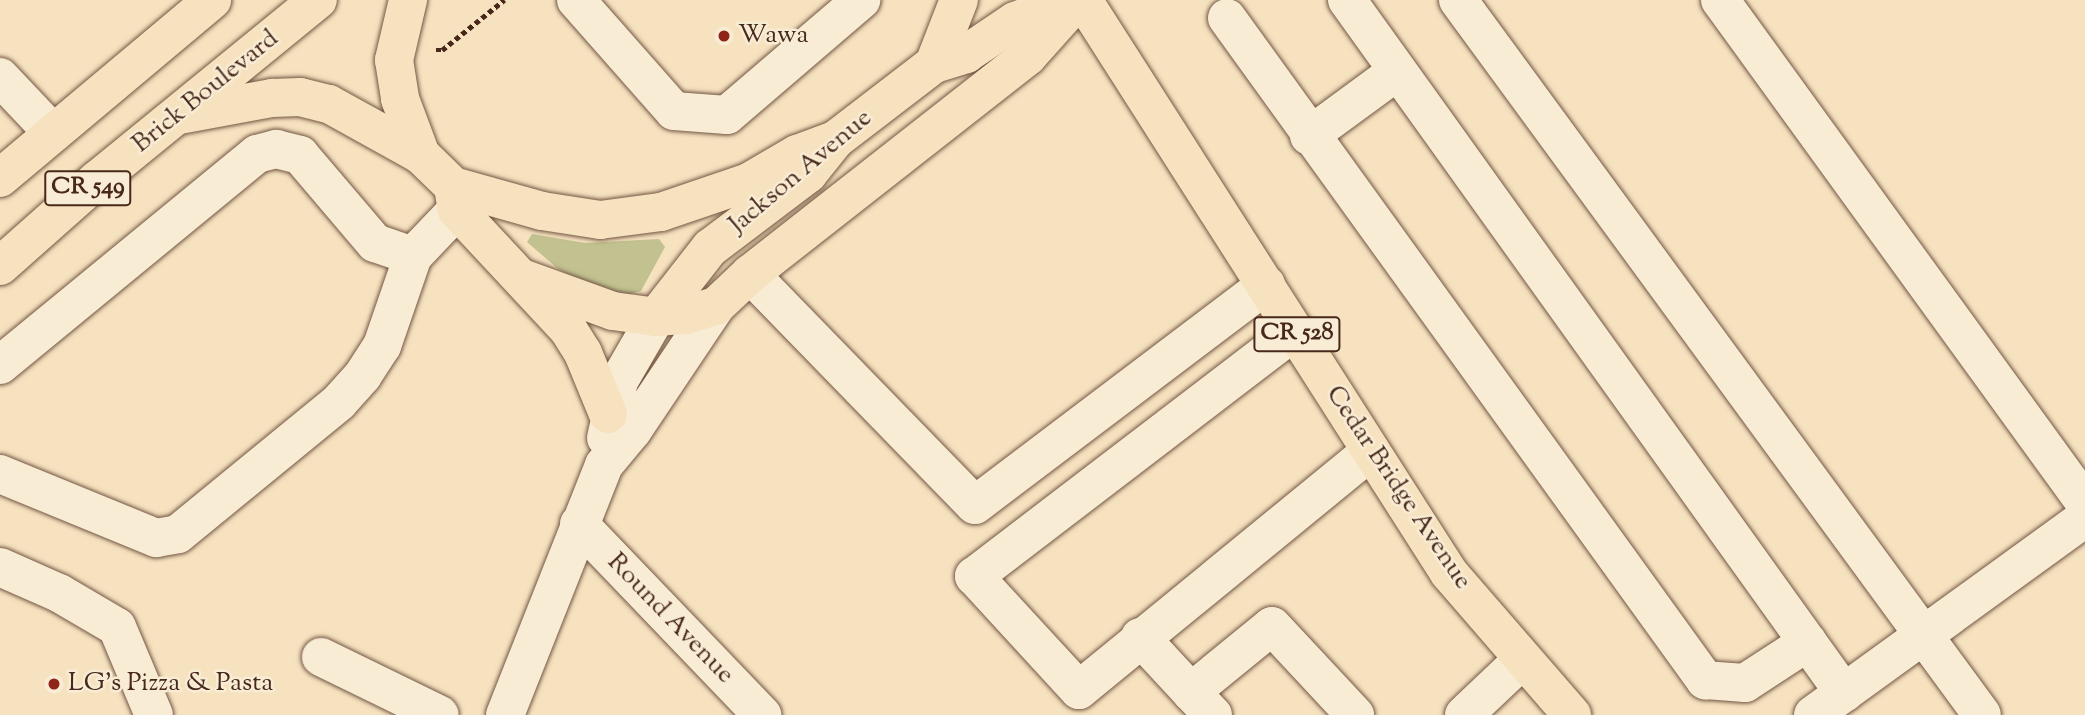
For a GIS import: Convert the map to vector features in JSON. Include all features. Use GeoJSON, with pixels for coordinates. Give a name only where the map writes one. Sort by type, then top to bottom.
{"type":"FeatureCollection","features":[{"type":"Feature","properties":{"kind":"main road","name":"CR 549"},"geometry":{"type":"LineString","coordinates":[[0,178],[212,0]]}},
{"type":"Feature","properties":{"kind":"main road","name":"Brick Boulevard"},"geometry":{"type":"LineString","coordinates":[[0,266],[318,0]]}},
{"type":"Feature","properties":{"kind":"main road"},"geometry":{"type":"LineString","coordinates":[[408,0],[394,60],[400,99],[421,155],[583,353],[608,414]]}},
{"type":"Feature","properties":{"kind":"main road"},"geometry":{"type":"LineString","coordinates":[[934,64],[959,0]]}},
{"type":"Feature","properties":{"kind":"main road","name":"Jackson Avenue"},"geometry":{"type":"LineString","coordinates":[[656,317],[710,248],[808,174],[835,139],[934,64],[966,54],[1015,21],[1071,0]]}},
{"type":"Feature","properties":{"kind":"main road","name":"Jackson Avenue"},"geometry":{"type":"LineString","coordinates":[[716,306],[750,274],[1028,56],[1078,0]]}},
{"type":"Feature","properties":{"kind":"main road","name":"Cedar Bridge Avenue"},"geometry":{"type":"LineString","coordinates":[[1083,0],[1449,573],[1572,715]]}},
{"type":"Feature","properties":{"kind":"main road"},"geometry":{"type":"LineString","coordinates":[[180,115],[300,97],[355,116],[421,155]]}},
{"type":"Feature","properties":{"kind":"main road"},"geometry":{"type":"LineString","coordinates":[[455,198],[600,220],[661,212],[749,183],[797,154],[835,139]]}},
{"type":"Feature","properties":{"kind":"main road"},"geometry":{"type":"LineString","coordinates":[[522,278],[603,307],[656,317],[686,315],[716,306]]}},
{"type":"Feature","properties":{"kind":"street"},"geometry":{"type":"LineString","coordinates":[[576,0],[674,111],[727,115],[861,0]]}},
{"type":"Feature","properties":{"kind":"street"},"geometry":{"type":"LineString","coordinates":[[1347,0],[1396,72],[1844,693]]}},
{"type":"Feature","properties":{"kind":"street"},"geometry":{"type":"LineString","coordinates":[[1458,0],[1982,715]]}},
{"type":"Feature","properties":{"kind":"street"},"geometry":{"type":"LineString","coordinates":[[1720,0],[2085,503]]}},
{"type":"Feature","properties":{"kind":"street"},"geometry":{"type":"LineString","coordinates":[[1227,18],[1705,680],[1745,683],[1808,642]]}},
{"type":"Feature","properties":{"kind":"street"},"geometry":{"type":"LineString","coordinates":[[1309,135],[1396,72]]}},
{"type":"Feature","properties":{"kind":"street"},"geometry":{"type":"LineString","coordinates":[[0,77],[53,133]]}},
{"type":"Feature","properties":{"kind":"street"},"geometry":{"type":"LineString","coordinates":[[0,365],[257,154],[276,149],[300,155],[375,243],[413,256]]}},
{"type":"Feature","properties":{"kind":"street"},"geometry":{"type":"LineString","coordinates":[[0,474],[156,538],[178,534],[339,402],[363,374],[382,346],[413,256],[455,198]]}},
{"type":"Feature","properties":{"kind":"street"},"geometry":{"type":"LineString","coordinates":[[750,274],[975,505],[1266,285]]}},
{"type":"Feature","properties":{"kind":"street","name":"Jackson Avenue"},"geometry":{"type":"LineString","coordinates":[[505,715],[604,465],[633,430],[716,306]]}},
{"type":"Feature","properties":{"kind":"street","name":"Jackson Avenue"},"geometry":{"type":"LineString","coordinates":[[604,465],[608,414],[620,381],[656,317]]}},
{"type":"Feature","properties":{"kind":"street"},"geometry":{"type":"LineString","coordinates":[[1294,331],[974,576],[1079,690],[1140,637],[1371,451]]}},
{"type":"Feature","properties":{"kind":"street"},"geometry":{"type":"LineString","coordinates":[[1813,715],[1926,636],[2085,518]]}},
{"type":"Feature","properties":{"kind":"street","name":"Round Avenue"},"geometry":{"type":"LineString","coordinates":[[579,524],[762,715]]}},
{"type":"Feature","properties":{"kind":"street"},"geometry":{"type":"LineString","coordinates":[[0,567],[58,593],[117,627],[154,715]]}},
{"type":"Feature","properties":{"kind":"street"},"geometry":{"type":"LineString","coordinates":[[1140,637],[1202,704],[1272,626],[1355,715]]}},
{"type":"Feature","properties":{"kind":"street"},"geometry":{"type":"LineString","coordinates":[[321,657],[440,715]]}},
{"type":"Feature","properties":{"kind":"street"},"geometry":{"type":"LineString","coordinates":[[1464,715],[1522,660]]}},
{"type":"Feature","properties":{"kind":"path"},"geometry":{"type":"LineString","coordinates":[[429,50],[442,50],[504,0]]}},
{"type":"Feature","properties":{"kind":"green space"},"geometry":{"type":"Polygon","coordinates":[[[532,234],[585,243],[659,239],[665,247],[641,291],[626,295],[579,281],[557,268],[527,242],[532,234]]]}},
{"type":"Feature","properties":{"kind":"place","name":"Wawa"},"geometry":{"type":"Point","coordinates":[724,36]}},
{"type":"Feature","properties":{"kind":"place","name":"LG’s Pizza & Pasta"},"geometry":{"type":"Point","coordinates":[54,684]}}]}
